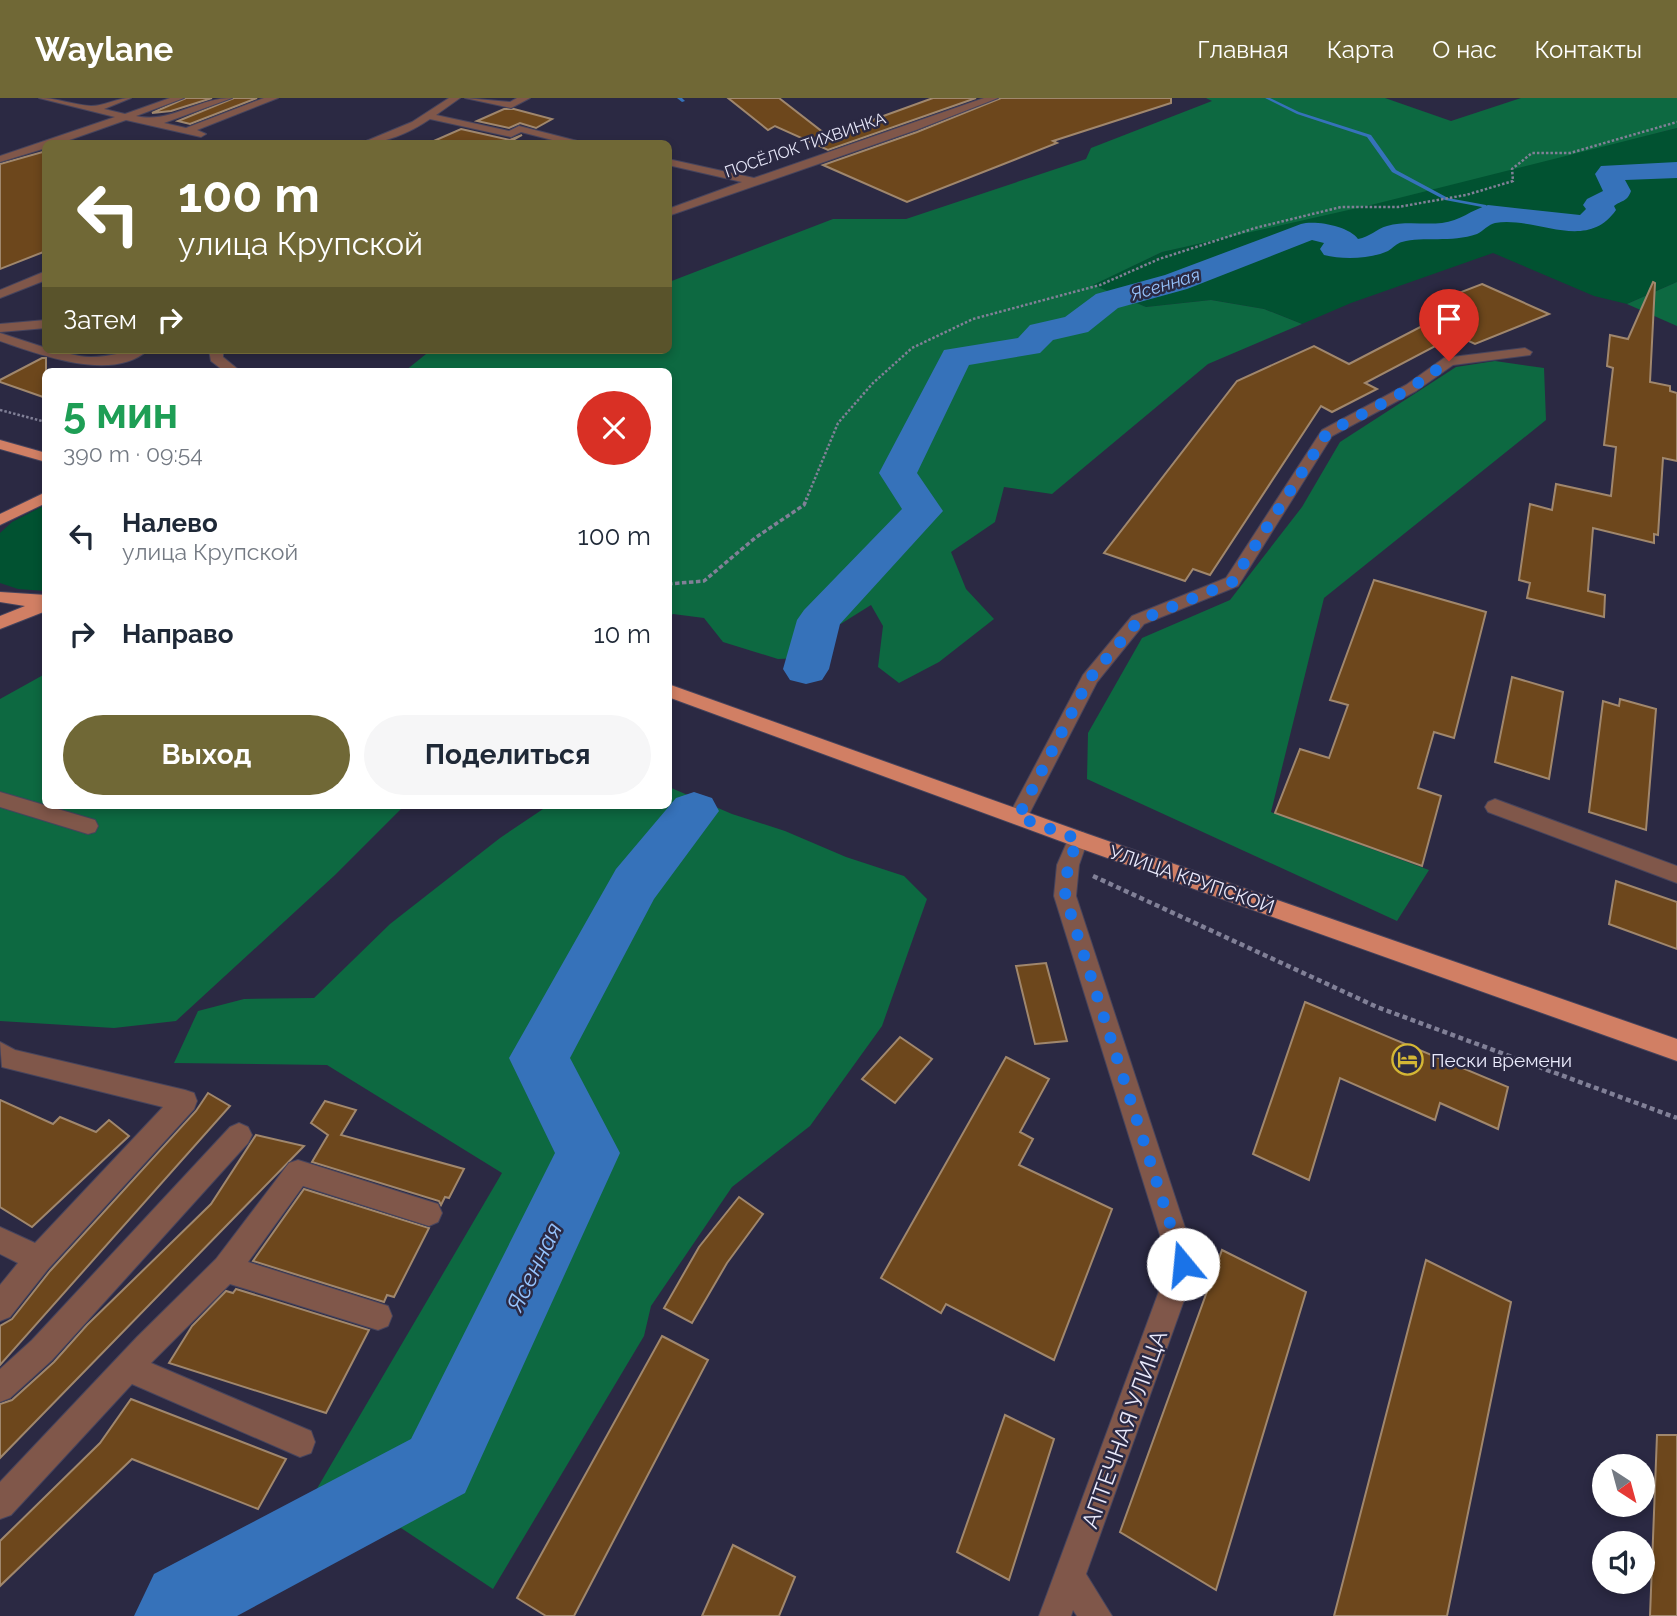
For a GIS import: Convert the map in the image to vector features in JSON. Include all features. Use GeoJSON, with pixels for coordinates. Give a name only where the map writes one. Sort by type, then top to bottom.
{"type":"FeatureCollection","features":[{"type":"Feature","properties":{"kind":"main road"},"geometry":{"type":"LineString","coordinates":[[0,444],[42,457]]}},
{"type":"Feature","properties":{"kind":"main road"},"geometry":{"type":"LineString","coordinates":[[0,520],[42,499]]}},
{"type":"Feature","properties":{"kind":"main road"},"geometry":{"type":"LineString","coordinates":[[0,597],[42,602]]}},
{"type":"Feature","properties":{"kind":"main road"},"geometry":{"type":"LineString","coordinates":[[0,623],[42,604]]}},
{"type":"Feature","properties":{"kind":"main road","name":"УЛИЦА КРУПСКОЙ"},"geometry":{"type":"LineString","coordinates":[[672,691],[1078,839],[1677,1050]]}},
{"type":"Feature","properties":{"kind":"street"},"geometry":{"type":"LineString","coordinates":[[44,98],[201,134]]}},
{"type":"Feature","properties":{"kind":"street"},"geometry":{"type":"LineString","coordinates":[[69,103],[85,98]]}},
{"type":"Feature","properties":{"kind":"street"},"geometry":{"type":"LineString","coordinates":[[92,110],[127,98]]}},
{"type":"Feature","properties":{"kind":"street"},"geometry":{"type":"LineString","coordinates":[[58,140],[179,98]]}},
{"type":"Feature","properties":{"kind":"street"},"geometry":{"type":"LineString","coordinates":[[153,123],[228,98]]}},
{"type":"Feature","properties":{"kind":"street"},"geometry":{"type":"LineString","coordinates":[[186,131],[273,98]]}},
{"type":"Feature","properties":{"kind":"street"},"geometry":{"type":"LineString","coordinates":[[374,140],[415,124],[455,98]]}},
{"type":"Feature","properties":{"kind":"street"},"geometry":{"type":"LineString","coordinates":[[470,98],[511,105],[525,98]]}},
{"type":"Feature","properties":{"kind":"street","name":"ПОСЁЛОК ТИХВИНКА"},"geometry":{"type":"LineString","coordinates":[[672,211],[993,98]]}},
{"type":"Feature","properties":{"kind":"street"},"geometry":{"type":"LineString","coordinates":[[428,116],[511,134],[519,129],[567,140]]}},
{"type":"Feature","properties":{"kind":"street"},"geometry":{"type":"LineString","coordinates":[[0,159],[42,145]]}},
{"type":"Feature","properties":{"kind":"street"},"geometry":{"type":"LineString","coordinates":[[672,163],[752,181]]}},
{"type":"Feature","properties":{"kind":"street"},"geometry":{"type":"LineString","coordinates":[[0,294],[42,277]]}},
{"type":"Feature","properties":{"kind":"street"},"geometry":{"type":"LineString","coordinates":[[2,335],[42,325]]}},
{"type":"Feature","properties":{"kind":"street"},"geometry":{"type":"LineString","coordinates":[[2,335],[42,349]]}},
{"type":"Feature","properties":{"kind":"street"},"geometry":{"type":"LineString","coordinates":[[2,335],[1,353],[54,368]]}},
{"type":"Feature","properties":{"kind":"street"},"geometry":{"type":"LineString","coordinates":[[1018,817],[1089,679],[1138,621],[1232,582],[1327,433],[1411,388],[1449,361],[1525,352]]}},
{"type":"Feature","properties":{"kind":"street"},"geometry":{"type":"LineString","coordinates":[[56,354],[85,364],[121,360]]}},
{"type":"Feature","properties":{"kind":"street"},"geometry":{"type":"LineString","coordinates":[[101,368],[133,354]]}},
{"type":"Feature","properties":{"kind":"street"},"geometry":{"type":"LineString","coordinates":[[216,354],[216,358],[229,368]]}},
{"type":"Feature","properties":{"kind":"street"},"geometry":{"type":"LineString","coordinates":[[0,799],[88,826]]}},
{"type":"Feature","properties":{"kind":"street"},"geometry":{"type":"LineString","coordinates":[[1495,807],[1677,875]]}},
{"type":"Feature","properties":{"kind":"street","name":"АПТЕЧНАЯ УЛИЦА"},"geometry":{"type":"LineString","coordinates":[[1055,1616],[1071,1579],[1183,1264],[1065,896],[1068,865],[1078,839]]}},
{"type":"Feature","properties":{"kind":"street"},"geometry":{"type":"LineString","coordinates":[[0,1053],[10,1059],[185,1101],[37,1259],[0,1307]]}},
{"type":"Feature","properties":{"kind":"street"},"geometry":{"type":"LineString","coordinates":[[0,1388],[43,1350],[239,1135]]}},
{"type":"Feature","properties":{"kind":"street"},"geometry":{"type":"LineString","coordinates":[[0,1504],[226,1269],[298,1172],[429,1213]]}},
{"type":"Feature","properties":{"kind":"street"},"geometry":{"type":"LineString","coordinates":[[0,1240],[37,1259]]}},
{"type":"Feature","properties":{"kind":"street"},"geometry":{"type":"LineString","coordinates":[[226,1269],[378,1316]]}},
{"type":"Feature","properties":{"kind":"street"},"geometry":{"type":"LineString","coordinates":[[128,1368],[300,1442]]}},
{"type":"Feature","properties":{"kind":"street"},"geometry":{"type":"LineString","coordinates":[[1071,1579],[1096,1616]]}},
{"type":"Feature","properties":{"kind":"path"},"geometry":{"type":"LineString","coordinates":[[672,584],[705,581],[755,538],[804,505],[838,423],[873,383],[912,348],[973,319],[1100,285],[1159,259],[1267,225],[1341,207],[1398,206],[1466,195],[1513,181],[1511,169],[1532,153],[1570,153],[1677,122]]}},
{"type":"Feature","properties":{"kind":"path"},"geometry":{"type":"LineString","coordinates":[[0,410],[42,421]]}},
{"type":"Feature","properties":{"kind":"path"},"geometry":{"type":"LineString","coordinates":[[1068,865],[1377,1007],[1677,1118]]}},
{"type":"Feature","properties":{"kind":"green space"},"geometry":{"type":"Polygon","coordinates":[[[1206,98],[1385,98],[1451,121],[1521,98],[1677,98],[1677,128],[1375,204],[1162,252],[1093,285],[1146,307],[1211,300],[1264,309],[1302,324],[1208,364],[1052,494],[1004,487],[995,522],[951,552],[966,589],[994,619],[939,662],[899,683],[878,667],[883,626],[871,605],[839,625],[825,657],[778,659],[723,642],[704,618],[672,615],[672,368],[409,368],[426,354],[672,354],[672,281],[833,219],[906,219],[1086,159],[1091,148],[1212,101],[1206,98]]]}},
{"type":"Feature","properties":{"kind":"green space"},"geometry":{"type":"Polygon","coordinates":[[[1677,128],[1677,282],[1627,304],[1594,296],[1493,253],[1351,303],[1302,324],[1264,309],[1211,300],[1146,307],[1092,285],[1162,252],[1677,128]]]}},
{"type":"Feature","properties":{"kind":"green space"},"geometry":{"type":"Polygon","coordinates":[[[1677,282],[1677,326],[1627,304],[1677,282]]]}},
{"type":"Feature","properties":{"kind":"green space"},"geometry":{"type":"Polygon","coordinates":[[[1495,361],[1544,368],[1546,420],[1324,598],[1271,812],[1429,870],[1397,921],[1087,779],[1088,733],[1142,638],[1230,600],[1302,507],[1340,442],[1456,367],[1495,361]]]}},
{"type":"Feature","properties":{"kind":"green space"},"geometry":{"type":"Polygon","coordinates":[[[42,507],[42,591],[18,589],[0,583],[0,533],[12,522],[42,507]]]}},
{"type":"Feature","properties":{"kind":"green space"},"geometry":{"type":"Polygon","coordinates":[[[42,676],[42,809],[401,809],[335,875],[176,1021],[114,1028],[0,1021],[0,699],[42,676]]]}},
{"type":"Feature","properties":{"kind":"green space"},"geometry":{"type":"Polygon","coordinates":[[[672,788],[732,814],[904,876],[927,899],[882,1026],[810,1126],[732,1187],[651,1306],[644,1336],[493,1589],[401,1528],[254,1596],[502,1173],[327,1065],[174,1063],[198,1011],[244,999],[314,998],[390,924],[500,838],[543,809],[672,809],[672,788]]]}},
{"type":"Feature","properties":{"kind":"building"},"geometry":{"type":"Polygon","coordinates":[[[186,98],[212,98],[171,111],[152,113],[186,98]]]}},
{"type":"Feature","properties":{"kind":"building"},"geometry":{"type":"Polygon","coordinates":[[[234,98],[257,98],[190,124],[178,121],[234,98]]]}},
{"type":"Feature","properties":{"kind":"building"},"geometry":{"type":"Polygon","coordinates":[[[728,98],[779,98],[828,136],[933,98],[976,98],[828,150],[775,126],[768,130],[728,98]]]}},
{"type":"Feature","properties":{"kind":"building"},"geometry":{"type":"Polygon","coordinates":[[[1001,98],[1171,98],[1171,103],[1053,141],[1057,143],[907,202],[823,165],[917,132],[1001,98]]]}},
{"type":"Feature","properties":{"kind":"building"},"geometry":{"type":"Polygon","coordinates":[[[504,109],[552,119],[536,128],[520,123],[509,128],[477,121],[504,109]]]}},
{"type":"Feature","properties":{"kind":"building"},"geometry":{"type":"Polygon","coordinates":[[[461,129],[510,140],[436,140],[461,129]]]}},
{"type":"Feature","properties":{"kind":"building"},"geometry":{"type":"Polygon","coordinates":[[[42,152],[42,253],[0,269],[0,164],[42,152]]]}},
{"type":"Feature","properties":{"kind":"building"},"geometry":{"type":"Polygon","coordinates":[[[1653,282],[1650,382],[1670,386],[1670,391],[1677,393],[1677,461],[1663,458],[1658,535],[1654,534],[1654,543],[1593,528],[1588,591],[1605,595],[1604,617],[1527,598],[1530,583],[1519,580],[1530,504],[1552,510],[1556,484],[1611,496],[1616,447],[1604,445],[1613,368],[1607,366],[1610,335],[1628,339],[1653,282]]]}},
{"type":"Feature","properties":{"kind":"building"},"geometry":{"type":"Polygon","coordinates":[[[1482,284],[1549,314],[1475,344],[1456,335],[1365,383],[1377,389],[1332,412],[1321,406],[1210,575],[1193,569],[1185,581],[1104,553],[1237,381],[1314,346],[1349,364],[1459,307],[1443,299],[1482,284]]]}},
{"type":"Feature","properties":{"kind":"building"},"geometry":{"type":"Polygon","coordinates":[[[46,358],[46,368],[42,368],[42,397],[0,380],[46,358]]]}},
{"type":"Feature","properties":{"kind":"building"},"geometry":{"type":"Polygon","coordinates":[[[1374,580],[1486,612],[1454,738],[1434,732],[1418,788],[1441,796],[1422,866],[1275,813],[1300,749],[1329,758],[1348,705],[1330,700],[1374,580]]]}},
{"type":"Feature","properties":{"kind":"building"},"geometry":{"type":"Polygon","coordinates":[[[1512,677],[1563,692],[1549,779],[1495,762],[1512,677]]]}},
{"type":"Feature","properties":{"kind":"building"},"geometry":{"type":"Polygon","coordinates":[[[1620,699],[1656,709],[1646,830],[1589,812],[1603,701],[1619,706],[1620,699]]]}},
{"type":"Feature","properties":{"kind":"building"},"geometry":{"type":"Polygon","coordinates":[[[1616,881],[1677,902],[1677,949],[1609,924],[1616,881]]]}},
{"type":"Feature","properties":{"kind":"building"},"geometry":{"type":"Polygon","coordinates":[[[1046,963],[1067,1041],[1035,1044],[1016,966],[1046,963]]]}},
{"type":"Feature","properties":{"kind":"building"},"geometry":{"type":"Polygon","coordinates":[[[1305,1002],[1508,1087],[1498,1129],[1440,1103],[1435,1120],[1340,1078],[1309,1180],[1253,1154],[1305,1002]]]}},
{"type":"Feature","properties":{"kind":"building"},"geometry":{"type":"Polygon","coordinates":[[[900,1037],[932,1059],[895,1103],[862,1079],[900,1037]]]}},
{"type":"Feature","properties":{"kind":"building"},"geometry":{"type":"Polygon","coordinates":[[[1006,1057],[1049,1079],[1020,1132],[1033,1139],[1019,1165],[1112,1209],[1054,1360],[946,1304],[941,1313],[881,1278],[1006,1057]]]}},
{"type":"Feature","properties":{"kind":"building"},"geometry":{"type":"Polygon","coordinates":[[[208,1093],[230,1106],[0,1365],[0,1326],[12,1319],[50,1271],[196,1111],[208,1093]]]}},
{"type":"Feature","properties":{"kind":"building"},"geometry":{"type":"Polygon","coordinates":[[[0,1100],[53,1124],[60,1117],[96,1132],[109,1120],[129,1136],[32,1227],[0,1207],[0,1100]]]}},
{"type":"Feature","properties":{"kind":"building"},"geometry":{"type":"Polygon","coordinates":[[[325,1101],[356,1110],[341,1135],[464,1169],[449,1198],[445,1197],[441,1205],[439,1201],[312,1162],[328,1135],[311,1123],[325,1101]]]}},
{"type":"Feature","properties":{"kind":"building"},"geometry":{"type":"Polygon","coordinates":[[[256,1135],[304,1146],[0,1458],[0,1404],[12,1400],[54,1362],[87,1325],[211,1204],[256,1135]]]}},
{"type":"Feature","properties":{"kind":"building"},"geometry":{"type":"Polygon","coordinates":[[[304,1189],[429,1228],[394,1297],[387,1295],[384,1302],[253,1261],[304,1189]]]}},
{"type":"Feature","properties":{"kind":"building"},"geometry":{"type":"Polygon","coordinates":[[[739,1197],[763,1214],[727,1263],[692,1323],[664,1308],[699,1247],[739,1197]]]}},
{"type":"Feature","properties":{"kind":"building"},"geometry":{"type":"Polygon","coordinates":[[[1222,1250],[1306,1292],[1216,1590],[1120,1532],[1222,1250]]]}},
{"type":"Feature","properties":{"kind":"building"},"geometry":{"type":"Polygon","coordinates":[[[1426,1260],[1511,1302],[1447,1616],[1334,1616],[1426,1260]]]}},
{"type":"Feature","properties":{"kind":"building"},"geometry":{"type":"Polygon","coordinates":[[[236,1289],[369,1330],[326,1413],[169,1363],[192,1326],[226,1291],[233,1293],[236,1289]]]}},
{"type":"Feature","properties":{"kind":"building"},"geometry":{"type":"Polygon","coordinates":[[[662,1336],[708,1360],[574,1616],[546,1616],[517,1598],[662,1336]]]}},
{"type":"Feature","properties":{"kind":"building"},"geometry":{"type":"Polygon","coordinates":[[[131,1399],[286,1459],[258,1509],[132,1459],[0,1586],[0,1541],[100,1443],[131,1399]]]}},
{"type":"Feature","properties":{"kind":"building"},"geometry":{"type":"Polygon","coordinates":[[[1005,1415],[1054,1439],[1009,1580],[957,1552],[1005,1415]]]}},
{"type":"Feature","properties":{"kind":"building"},"geometry":{"type":"Polygon","coordinates":[[[1657,1435],[1677,1435],[1677,1616],[1650,1616],[1651,1594],[1655,1594],[1653,1531],[1654,1517],[1656,1517],[1657,1435]]]}},
{"type":"Feature","properties":{"kind":"building"},"geometry":{"type":"Polygon","coordinates":[[[733,1545],[795,1577],[779,1616],[702,1616],[733,1545]]]}},
{"type":"Feature","properties":{"kind":"waterway"},"geometry":{"type":"LineString","coordinates":[[679,98],[683,101]]}},
{"type":"Feature","properties":{"kind":"waterway"},"geometry":{"type":"LineString","coordinates":[[1267,98],[1298,113],[1369,136],[1394,171],[1447,199],[1484,206],[1488,214]]}},
{"type":"Feature","properties":{"kind":"waterway","name":"Ясенная"},"geometry":{"type":"LineString","coordinates":[[806,669],[819,620],[923,511],[898,473],[956,357],[1028,346],[1042,332],[1076,325],[1107,301],[1176,282],[1311,230],[1344,240],[1335,249],[1379,244],[1393,233],[1441,232],[1468,227],[1488,214],[1537,217],[1576,224],[1589,222],[1602,210],[1597,205],[1615,196],[1617,191],[1608,174],[1610,172],[1677,170]]}},
{"type":"Feature","properties":{"kind":"waterway","name":"Ясенная"},"geometry":{"type":"LineString","coordinates":[[174,1616],[182,1602],[438,1466],[588,1153],[539,1058],[635,884],[694,811]]}},
{"type":"Feature","properties":{"kind":"place","name":"Пески времени"},"geometry":{"type":"Point","coordinates":[1408,1060]}},
{"type":"Feature","properties":{"kind":"route"},"geometry":{"type":"LineString","coordinates":[[1183,1264],[1065,896],[1068,865],[1078,839],[1018,817],[1089,679],[1138,621],[1232,582],[1327,433],[1411,388],[1449,361]]}}]}
